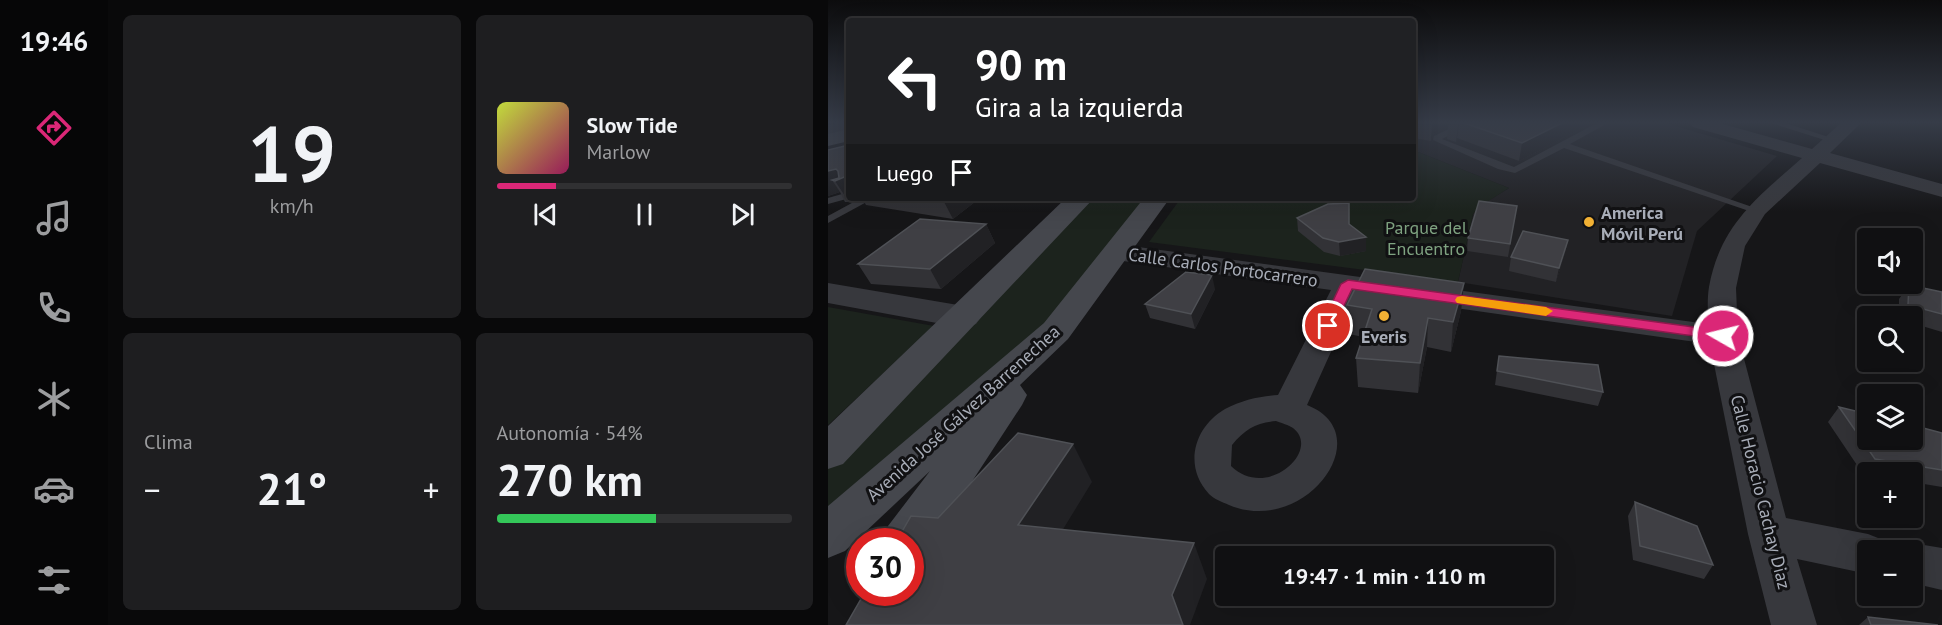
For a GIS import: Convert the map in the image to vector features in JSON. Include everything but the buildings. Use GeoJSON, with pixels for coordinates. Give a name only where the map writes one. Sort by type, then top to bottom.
{"type":"FeatureCollection","features":[{"type":"Feature","properties":{"kind":"main road"},"geometry":{"type":"LineString","coordinates":[[828,452],[1078,201]]}},
{"type":"Feature","properties":{"kind":"main road","name":"Avenida José Gálvez Barrenechea"},"geometry":{"type":"LineString","coordinates":[[828,536],[1056,332],[1155,201]]}},
{"type":"Feature","properties":{"kind":"main road"},"geometry":{"type":"LineString","coordinates":[[915,528],[989,420],[1056,332]]}},
{"type":"Feature","properties":{"kind":"street"},"geometry":{"type":"LineString","coordinates":[[1802,152],[1942,191]]}},
{"type":"Feature","properties":{"kind":"street","name":"Calle Horacio Cachay Diaz"},"geometry":{"type":"LineString","coordinates":[[1794,625],[1769,534],[1723,336],[1721,310],[1726,268],[1733,246],[1756,210],[1820,152]]}},
{"type":"Feature","properties":{"kind":"street","name":"Calle Carlos Portocarrero"},"geometry":{"type":"LineString","coordinates":[[1116,252],[1723,336]]}},
{"type":"Feature","properties":{"kind":"street"},"geometry":{"type":"LineString","coordinates":[[1288,410],[1348,284]]}},
{"type":"Feature","properties":{"kind":"street"},"geometry":{"type":"LineString","coordinates":[[828,293],[964,317]]}},
{"type":"Feature","properties":{"kind":"street"},"geometry":{"type":"LineString","coordinates":[[1769,534],[1857,552]]}},
{"type":"Feature","properties":{"kind":"street"},"geometry":{"type":"LineString","coordinates":[[1923,565],[1942,569]]}},
{"type":"Feature","properties":{"kind":"lane"},"geometry":{"type":"LineString","coordinates":[[1466,152],[1507,169],[1515,170],[1550,152]]}},
{"type":"Feature","properties":{"kind":"lane"},"geometry":{"type":"LineString","coordinates":[[1585,152],[1756,210]]}},
{"type":"Feature","properties":{"kind":"lane"},"geometry":{"type":"LineString","coordinates":[[828,201],[846,196]]}},
{"type":"Feature","properties":{"kind":"lane"},"geometry":{"type":"LineString","coordinates":[[828,220],[863,201]]}},
{"type":"Feature","properties":{"kind":"lane"},"geometry":{"type":"LineString","coordinates":[[828,426],[862,419]]}},
{"type":"Feature","properties":{"kind":"shaded area","name":"America Móvil Perú"},"geometry":{"type":"Polygon","coordinates":[[[1418,152],[1764,152],[1777,156],[1697,231],[1672,316],[1458,282],[1473,214],[1478,207],[1509,188],[1418,152]]]}},
{"type":"Feature","properties":{"kind":"green space","name":"Parque del Encuentro"},"geometry":{"type":"Polygon","coordinates":[[[1416,152],[1509,188],[1479,207],[1473,214],[1458,282],[1149,242],[1179,201],[1416,201],[1416,152]]]}},
{"type":"Feature","properties":{"kind":"green space"},"geometry":{"type":"Polygon","coordinates":[[[1090,201],[1147,201],[1097,269],[997,377],[828,519],[828,468],[1090,201]]]}},
{"type":"Feature","properties":{"kind":"green space"},"geometry":{"type":"Polygon","coordinates":[[[828,307],[934,326],[828,425],[828,307]]]}},
{"type":"Feature","properties":{"kind":"slow traffic"},"geometry":{"type":"LineString","coordinates":[[1462,300],[1546,311]]}},
{"type":"Feature","properties":{"kind":"place","name":"America Móvil Perú"},"geometry":{"type":"Point","coordinates":[1589,222]}},
{"type":"Feature","properties":{"kind":"place","name":"Everis"},"geometry":{"type":"Point","coordinates":[1384,316]}},
{"type":"Feature","properties":{"kind":"route"},"geometry":{"type":"LineString","coordinates":[[1328,326],[1348,284],[1723,336]]}}]}
